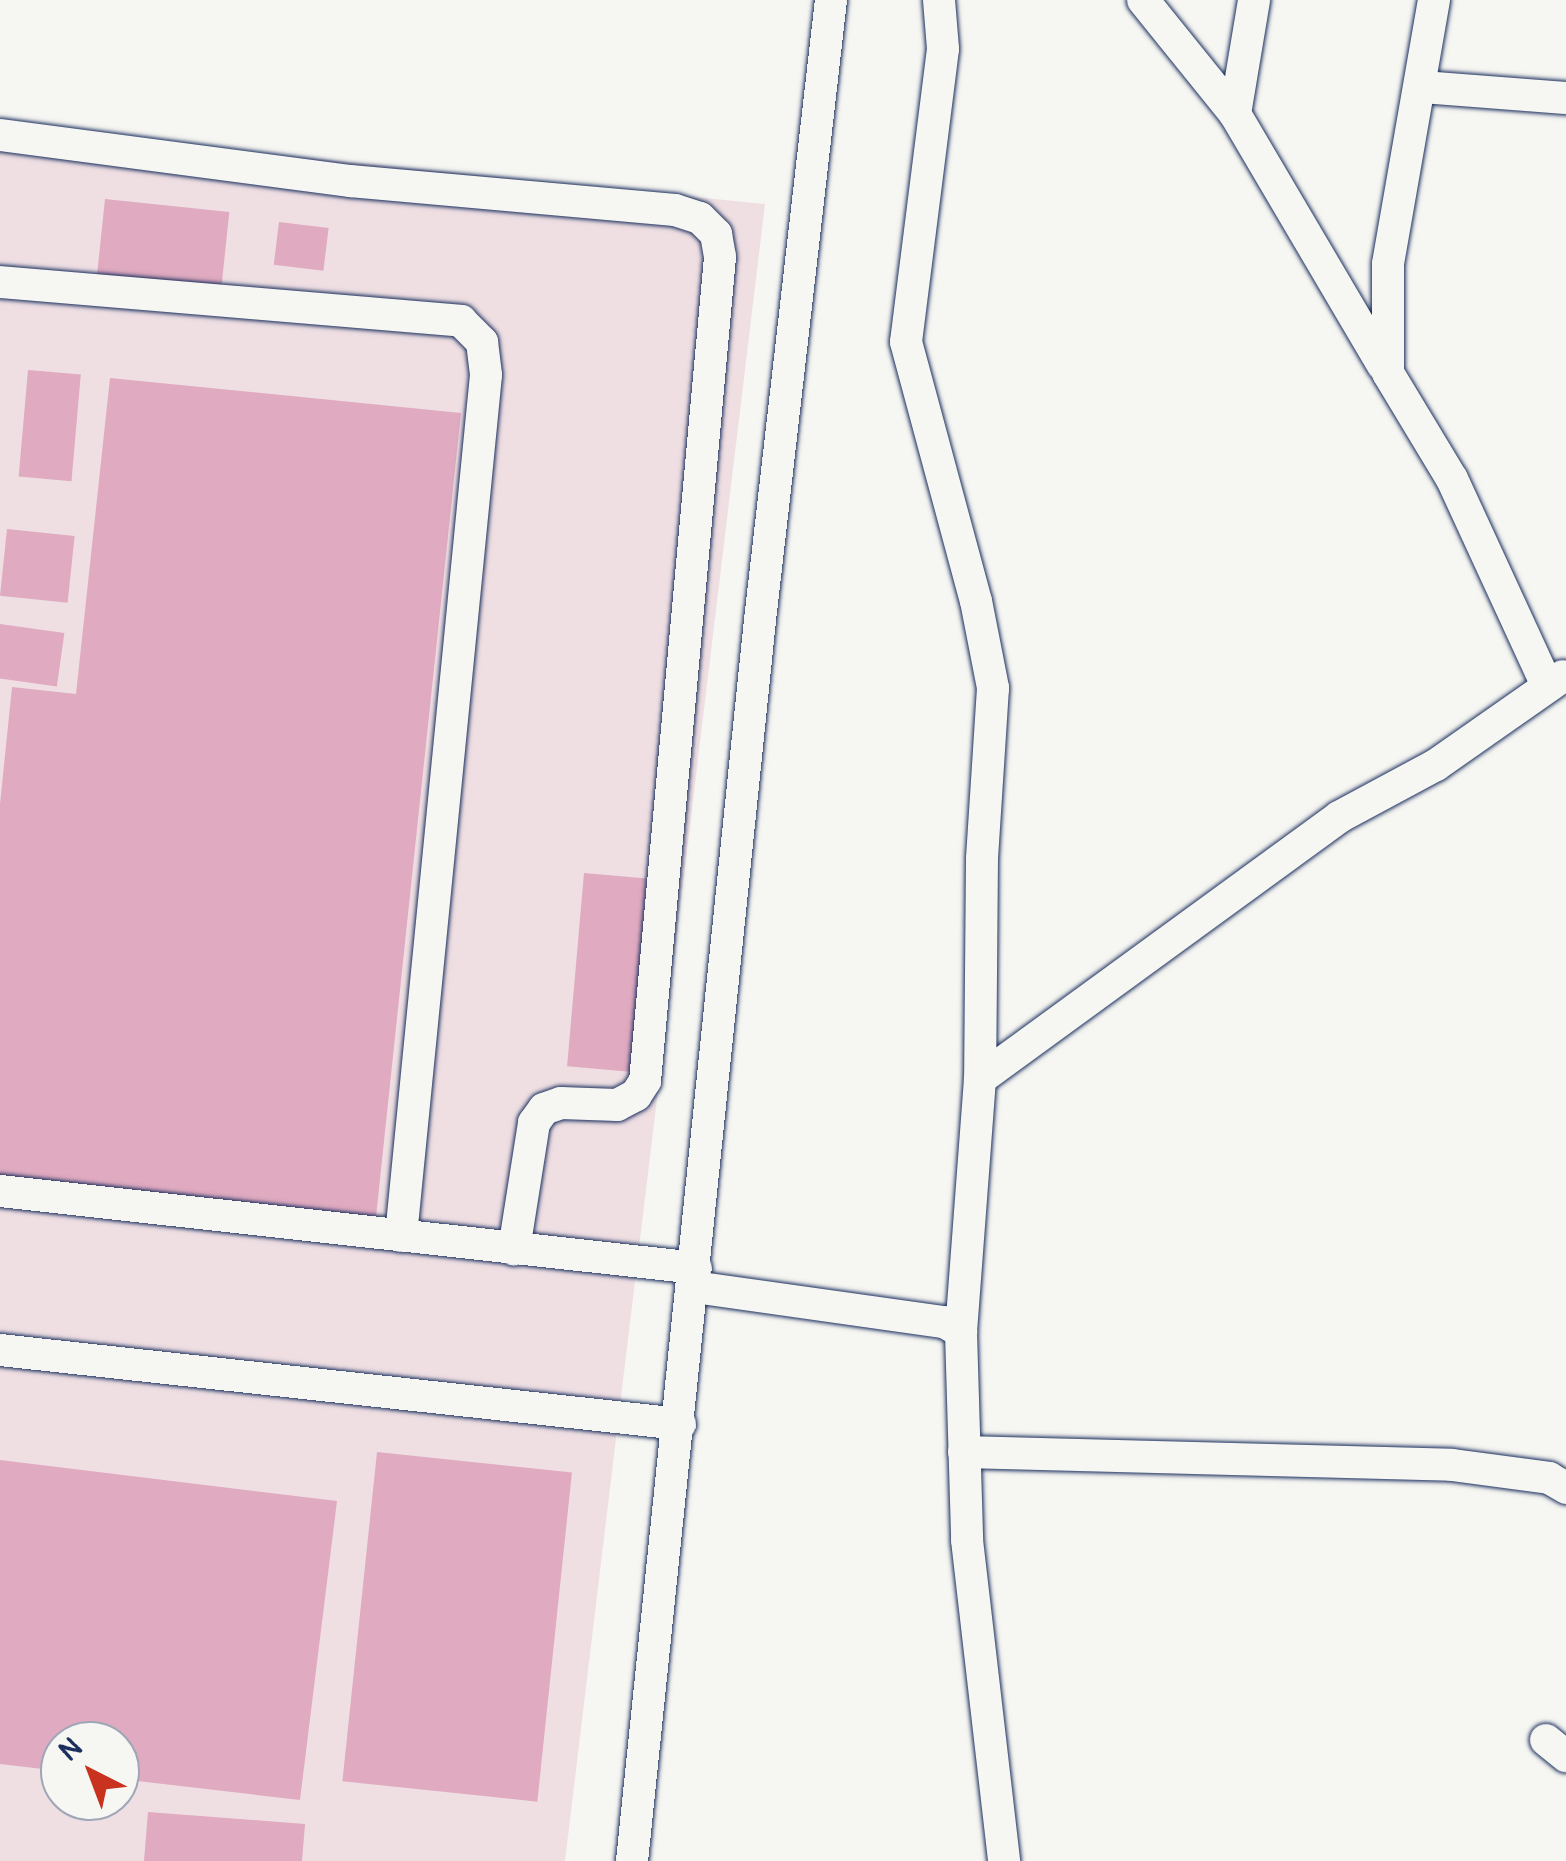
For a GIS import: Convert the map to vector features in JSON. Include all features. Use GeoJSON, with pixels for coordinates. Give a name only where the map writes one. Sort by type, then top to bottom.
{"type":"FeatureCollection","features":[{"type":"Feature","properties":{"kind":"street"},"geometry":{"type":"LineString","coordinates":[[632,1861],[786,372],[832,0]]}},
{"type":"Feature","properties":{"kind":"street"},"geometry":{"type":"LineString","coordinates":[[939,0],[943,49],[906,342],[976,601],[993,688],[982,859],[980,1079],[960,1332],[967,1540],[1004,1861]]}},
{"type":"Feature","properties":{"kind":"street"},"geometry":{"type":"LineString","coordinates":[[980,1079],[1339,817],[1436,765],[1556,680],[1452,479],[1235,114],[1143,0]]}},
{"type":"Feature","properties":{"kind":"street"},"geometry":{"type":"LineString","coordinates":[[1235,114],[1254,0]]}},
{"type":"Feature","properties":{"kind":"street"},"geometry":{"type":"LineString","coordinates":[[1388,373],[1388,264],[1422,87],[1434,0]]}},
{"type":"Feature","properties":{"kind":"street"},"geometry":{"type":"LineString","coordinates":[[1422,87],[1566,98]]}},
{"type":"Feature","properties":{"kind":"street"},"geometry":{"type":"LineString","coordinates":[[0,135],[350,180],[675,210],[700,218],[716,234],[720,257],[645,1081],[617,1105],[561,1103],[544,1109],[534,1123],[514,1248]]}},
{"type":"Feature","properties":{"kind":"street"},"geometry":{"type":"LineString","coordinates":[[0,282],[460,322],[482,342],[486,375],[401,1236]]}},
{"type":"Feature","properties":{"kind":"street"},"geometry":{"type":"LineString","coordinates":[[0,1190],[514,1248],[944,1322],[960,1332]]}},
{"type":"Feature","properties":{"kind":"street"},"geometry":{"type":"LineString","coordinates":[[0,1350],[680,1424]]}},
{"type":"Feature","properties":{"kind":"street"},"geometry":{"type":"LineString","coordinates":[[964,1452],[1452,1465],[1549,1478],[1566,1488]]}},
{"type":"Feature","properties":{"kind":"shaded area"},"geometry":{"type":"Polygon","coordinates":[[[0,127],[765,204],[565,1861],[0,1861],[0,127]]]}},
{"type":"Feature","properties":{"kind":"building"},"geometry":{"type":"Polygon","coordinates":[[[105,199],[229,212],[221,293],[97,280],[105,199]]]}},
{"type":"Feature","properties":{"kind":"building"},"geometry":{"type":"Polygon","coordinates":[[[279,222],[329,228],[323,271],[274,265],[279,222]]]}},
{"type":"Feature","properties":{"kind":"building"},"geometry":{"type":"Polygon","coordinates":[[[28,370],[81,375],[71,481],[19,477],[28,370]]]}},
{"type":"Feature","properties":{"kind":"building"},"geometry":{"type":"Polygon","coordinates":[[[110,378],[461,413],[376,1217],[0,1180],[0,804],[12,687],[76,694],[110,378]]]}},
{"type":"Feature","properties":{"kind":"building"},"geometry":{"type":"Polygon","coordinates":[[[7,529],[75,536],[68,603],[0,596],[7,529]]]}},
{"type":"Feature","properties":{"kind":"building"},"geometry":{"type":"Polygon","coordinates":[[[0,624],[64,633],[57,687],[0,679],[0,624]]]}},
{"type":"Feature","properties":{"kind":"building"},"geometry":{"type":"Polygon","coordinates":[[[584,873],[647,878],[630,1072],[567,1066],[584,873]]]}},
{"type":"Feature","properties":{"kind":"building"},"geometry":{"type":"Polygon","coordinates":[[[377,1452],[572,1472],[537,1802],[342,1781],[377,1452]]]}},
{"type":"Feature","properties":{"kind":"building"},"geometry":{"type":"Polygon","coordinates":[[[0,1460],[337,1501],[300,1800],[140,1781],[140,1721],[40,1721],[40,1769],[0,1764],[0,1460]]]}},
{"type":"Feature","properties":{"kind":"building"},"geometry":{"type":"Polygon","coordinates":[[[148,1812],[305,1824],[302,1861],[144,1861],[148,1812]]]}}]}
